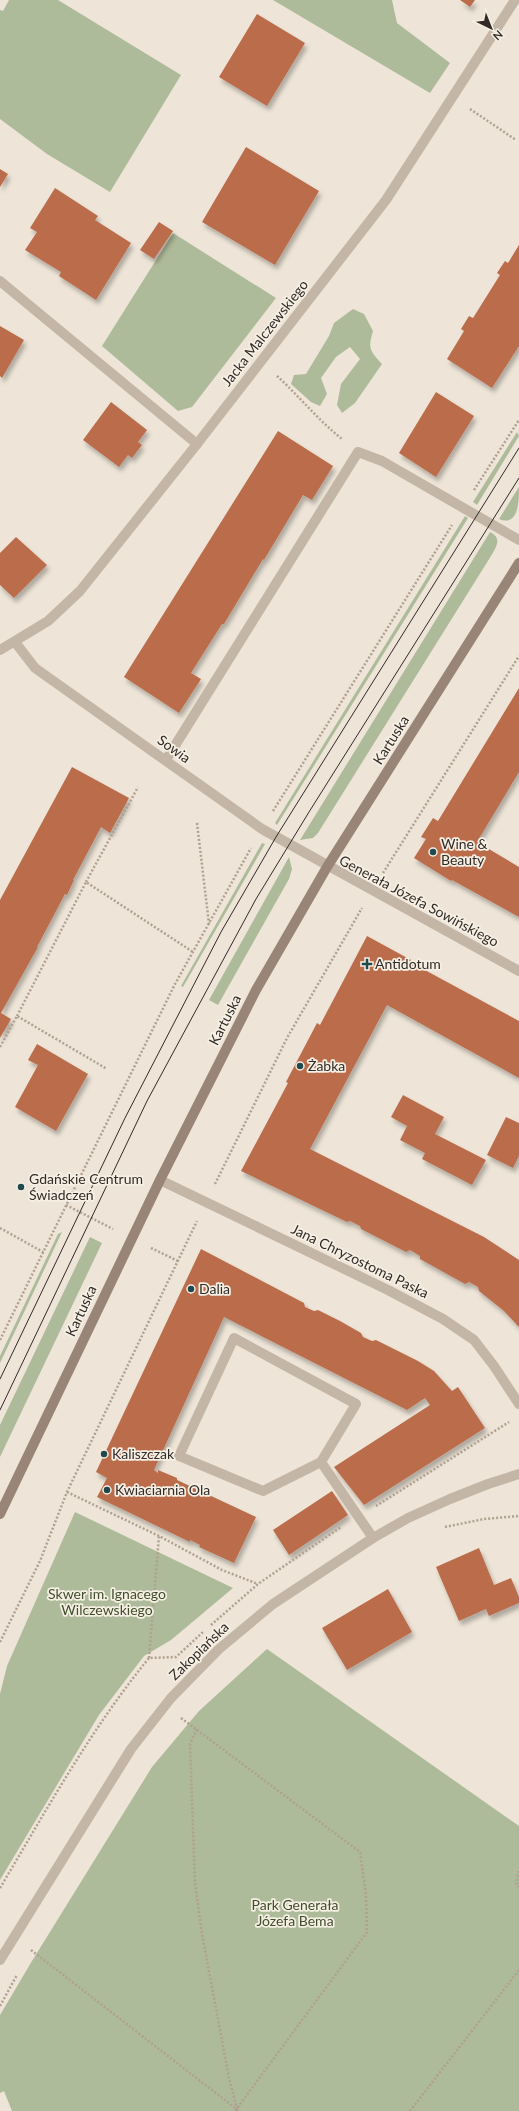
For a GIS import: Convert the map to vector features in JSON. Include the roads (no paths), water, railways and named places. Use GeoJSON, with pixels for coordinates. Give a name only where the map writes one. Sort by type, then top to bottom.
{"type":"FeatureCollection","features":[{"type":"Feature","properties":{"kind":"main road","name":"Kartuska"},"geometry":{"type":"LineString","coordinates":[[0,1514],[3,1497],[256,990],[327,867],[519,565]]}},
{"type":"Feature","properties":{"kind":"street","name":"Jacka Malczewskiego"},"geometry":{"type":"LineString","coordinates":[[0,650],[48,621],[80,591],[197,444],[386,200],[515,0]]}},
{"type":"Feature","properties":{"kind":"street"},"geometry":{"type":"LineString","coordinates":[[0,281],[197,444]]}},
{"type":"Feature","properties":{"kind":"street"},"geometry":{"type":"LineString","coordinates":[[166,760],[358,452],[382,461],[519,540]]}},
{"type":"Feature","properties":{"kind":"street","name":"Sowia"},"geometry":{"type":"LineString","coordinates":[[15,642],[35,668],[262,829],[327,867]]}},
{"type":"Feature","properties":{"kind":"street","name":"Generała Józefa Sowińskiego"},"geometry":{"type":"LineString","coordinates":[[327,867],[372,889],[519,971]]}},
{"type":"Feature","properties":{"kind":"street","name":"Jana Chryzostoma Paska"},"geometry":{"type":"LineString","coordinates":[[160,1180],[381,1286],[443,1319],[474,1340],[494,1366],[519,1404]]}},
{"type":"Feature","properties":{"kind":"street"},"geometry":{"type":"LineString","coordinates":[[234,1338],[356,1404],[321,1462],[263,1491],[179,1456],[234,1338]]}},
{"type":"Feature","properties":{"kind":"street"},"geometry":{"type":"LineString","coordinates":[[321,1462],[373,1538]]}},
{"type":"Feature","properties":{"kind":"street","name":"Zakopiańska"},"geometry":{"type":"LineString","coordinates":[[0,1960],[131,1749],[171,1698],[219,1649],[273,1604],[373,1538],[408,1518],[450,1499],[519,1474]]}},
{"type":"Feature","properties":{"kind":"tram line"},"geometry":{"type":"LineString","coordinates":[[0,1379],[125,1118],[221,932],[276,837],[519,448]]}},
{"type":"Feature","properties":{"kind":"tram line"},"geometry":{"type":"LineString","coordinates":[[0,1410],[147,1101],[256,899],[519,478]]}},
{"type":"Feature","properties":{"kind":"place","name":"Wine & Beauty"},"geometry":{"type":"Point","coordinates":[433,852]}},
{"type":"Feature","properties":{"kind":"place","name":"Antidotum"},"geometry":{"type":"Point","coordinates":[367,964]}},
{"type":"Feature","properties":{"kind":"place","name":"Żabka"},"geometry":{"type":"Point","coordinates":[300,1066]}},
{"type":"Feature","properties":{"kind":"place","name":"Gdańskie Centrum Świadczeń"},"geometry":{"type":"Point","coordinates":[21,1187]}},
{"type":"Feature","properties":{"kind":"place","name":"Dalia"},"geometry":{"type":"Point","coordinates":[191,1289]}},
{"type":"Feature","properties":{"kind":"place","name":"Kaliszczak"},"geometry":{"type":"Point","coordinates":[104,1454]}},
{"type":"Feature","properties":{"kind":"place","name":"Kwiaciarnia Ola"},"geometry":{"type":"Point","coordinates":[107,1490]}},
{"type":"Feature","properties":{"kind":"park label","name":"Skwer im. Ignacego Wilczewskiego"},"geometry":{"type":"Point","coordinates":[107,1602]}},
{"type":"Feature","properties":{"kind":"park label","name":"Park Generała Józefa Bema"},"geometry":{"type":"Point","coordinates":[295,1914]}}]}
